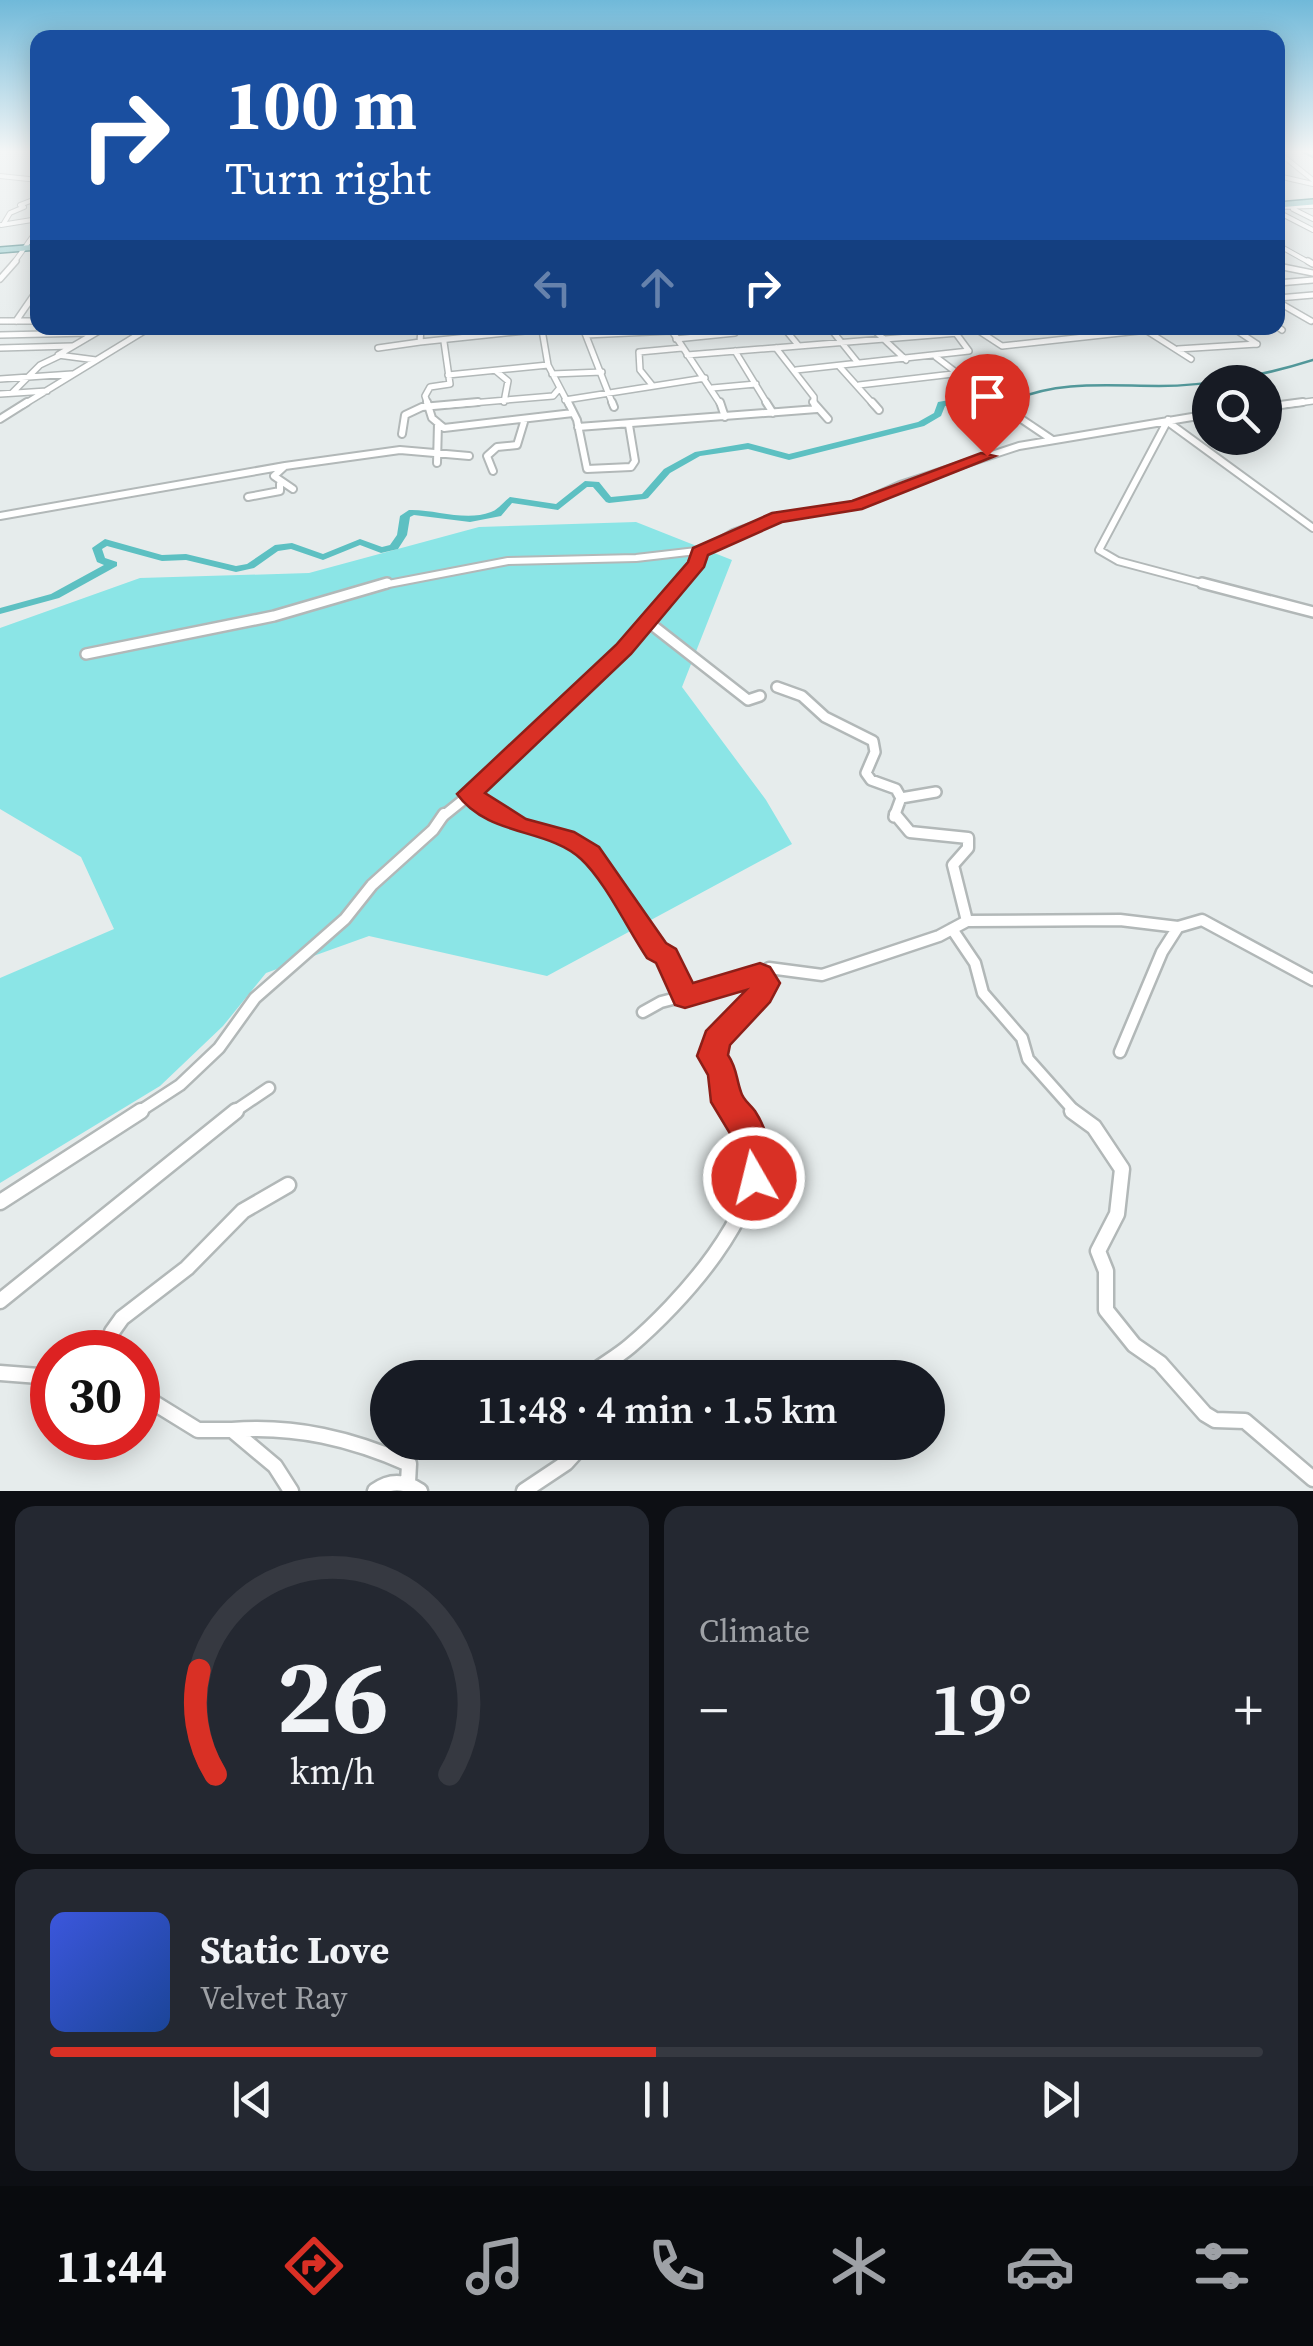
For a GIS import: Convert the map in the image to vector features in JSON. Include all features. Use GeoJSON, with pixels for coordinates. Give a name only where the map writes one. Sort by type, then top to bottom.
{"type":"FeatureCollection","features":[{"type":"Feature","properties":{"kind":"main road"},"geometry":{"type":"LineString","coordinates":[[0,250],[30,248]]}},
{"type":"Feature","properties":{"kind":"street"},"geometry":{"type":"LineString","coordinates":[[0,279],[27,248],[22,246],[30,237]]}},
{"type":"Feature","properties":{"kind":"street"},"geometry":{"type":"LineString","coordinates":[[1285,248],[1313,264]]}},
{"type":"Feature","properties":{"kind":"street"},"geometry":{"type":"LineString","coordinates":[[1285,268],[1313,276]]}},
{"type":"Feature","properties":{"kind":"street"},"geometry":{"type":"LineString","coordinates":[[1285,282],[1313,276]]}},
{"type":"Feature","properties":{"kind":"street"},"geometry":{"type":"LineString","coordinates":[[1289,282],[1313,295]]}},
{"type":"Feature","properties":{"kind":"street"},"geometry":{"type":"LineString","coordinates":[[1285,299],[1313,295]]}},
{"type":"Feature","properties":{"kind":"street"},"geometry":{"type":"LineString","coordinates":[[16,321],[30,301]]}},
{"type":"Feature","properties":{"kind":"street"},"geometry":{"type":"LineString","coordinates":[[1285,305],[1311,321]]}},
{"type":"Feature","properties":{"kind":"street"},"geometry":{"type":"LineString","coordinates":[[1294,312],[1313,311]]}},
{"type":"Feature","properties":{"kind":"street"},"geometry":{"type":"LineString","coordinates":[[0,321],[30,320]]}},
{"type":"Feature","properties":{"kind":"street"},"geometry":{"type":"LineString","coordinates":[[0,334],[30,334]]}},
{"type":"Feature","properties":{"kind":"street"},"geometry":{"type":"LineString","coordinates":[[59,356],[89,335]]}},
{"type":"Feature","properties":{"kind":"street"},"geometry":{"type":"LineString","coordinates":[[0,418],[138,335]]}},
{"type":"Feature","properties":{"kind":"street"},"geometry":{"type":"LineString","coordinates":[[420,335],[420,342]]}},
{"type":"Feature","properties":{"kind":"street"},"geometry":{"type":"LineString","coordinates":[[378,348],[501,335]]}},
{"type":"Feature","properties":{"kind":"street"},"geometry":{"type":"LineString","coordinates":[[543,335],[548,365],[573,413],[587,468],[625,469],[635,461],[629,425]]}},
{"type":"Feature","properties":{"kind":"street"},"geometry":{"type":"LineString","coordinates":[[604,335],[589,336],[614,407]]}},
{"type":"Feature","properties":{"kind":"street"},"geometry":{"type":"LineString","coordinates":[[635,335],[641,351],[640,370],[652,385]]}},
{"type":"Feature","properties":{"kind":"street"},"geometry":{"type":"LineString","coordinates":[[674,335],[712,388],[725,418]]}},
{"type":"Feature","properties":{"kind":"street"},"geometry":{"type":"LineString","coordinates":[[676,339],[715,335]]}},
{"type":"Feature","properties":{"kind":"street"},"geometry":{"type":"LineString","coordinates":[[790,335],[798,345]]}},
{"type":"Feature","properties":{"kind":"street"},"geometry":{"type":"LineString","coordinates":[[835,335],[858,363]]}},
{"type":"Feature","properties":{"kind":"street"},"geometry":{"type":"LineString","coordinates":[[880,335],[913,377]]}},
{"type":"Feature","properties":{"kind":"street"},"geometry":{"type":"LineString","coordinates":[[686,355],[920,335]]}},
{"type":"Feature","properties":{"kind":"street"},"geometry":{"type":"LineString","coordinates":[[796,370],[971,349],[959,335]]}},
{"type":"Feature","properties":{"kind":"street"},"geometry":{"type":"LineString","coordinates":[[985,335],[999,346],[1099,335]]}},
{"type":"Feature","properties":{"kind":"street"},"geometry":{"type":"LineString","coordinates":[[1154,335],[1191,359]]}},
{"type":"Feature","properties":{"kind":"street"},"geometry":{"type":"LineString","coordinates":[[1178,349],[1257,344],[1244,335]]}},
{"type":"Feature","properties":{"kind":"street"},"geometry":{"type":"LineString","coordinates":[[444,342],[450,384],[426,389],[427,406],[438,423],[449,430]]}},
{"type":"Feature","properties":{"kind":"street"},"geometry":{"type":"LineString","coordinates":[[0,348],[72,346]]}},
{"type":"Feature","properties":{"kind":"street"},"geometry":{"type":"LineString","coordinates":[[641,351],[682,348]]}},
{"type":"Feature","properties":{"kind":"street"},"geometry":{"type":"LineString","coordinates":[[776,348],[796,370],[817,409],[828,419]]}},
{"type":"Feature","properties":{"kind":"street"},"geometry":{"type":"LineString","coordinates":[[735,350],[773,413]]}},
{"type":"Feature","properties":{"kind":"street"},"geometry":{"type":"LineString","coordinates":[[12,393],[52,356],[98,360]]}},
{"type":"Feature","properties":{"kind":"street"},"geometry":{"type":"LineString","coordinates":[[936,356],[952,374],[1051,439]]}},
{"type":"Feature","properties":{"kind":"street"},"geometry":{"type":"LineString","coordinates":[[448,375],[548,365]]}},
{"type":"Feature","properties":{"kind":"street"},"geometry":{"type":"LineString","coordinates":[[843,366],[879,410]]}},
{"type":"Feature","properties":{"kind":"street"},"geometry":{"type":"LineString","coordinates":[[496,370],[508,381],[504,402]]}},
{"type":"Feature","properties":{"kind":"street"},"geometry":{"type":"LineString","coordinates":[[552,374],[602,372]]}},
{"type":"Feature","properties":{"kind":"street"},"geometry":{"type":"LineString","coordinates":[[0,379],[73,374]]}},
{"type":"Feature","properties":{"kind":"street"},"geometry":{"type":"LineString","coordinates":[[859,386],[952,374]]}},
{"type":"Feature","properties":{"kind":"street"},"geometry":{"type":"LineString","coordinates":[[564,400],[704,378]]}},
{"type":"Feature","properties":{"kind":"street"},"geometry":{"type":"LineString","coordinates":[[712,388],[756,384]]}},
{"type":"Feature","properties":{"kind":"street"},"geometry":{"type":"LineString","coordinates":[[402,434],[405,414],[427,406],[554,396],[559,389]]}},
{"type":"Feature","properties":{"kind":"street"},"geometry":{"type":"LineString","coordinates":[[0,394],[50,391]]}},
{"type":"Feature","properties":{"kind":"street"},"geometry":{"type":"LineString","coordinates":[[1282,405],[1313,401]]}},
{"type":"Feature","properties":{"kind":"street"},"geometry":{"type":"LineString","coordinates":[[578,427],[817,409]]}},
{"type":"Feature","properties":{"kind":"street"},"geometry":{"type":"LineString","coordinates":[[439,434],[491,421],[526,421],[573,413]]}},
{"type":"Feature","properties":{"kind":"street"},"geometry":{"type":"LineString","coordinates":[[86,654],[274,616],[394,581],[492,564],[699,552],[778,517],[856,505],[900,485],[1051,439],[1192,417]]}},
{"type":"Feature","properties":{"kind":"street"},"geometry":{"type":"LineString","coordinates":[[1168,420],[1168,426],[1244,474],[1313,528]]}},
{"type":"Feature","properties":{"kind":"street"},"geometry":{"type":"LineString","coordinates":[[1168,420],[1100,550],[1118,561],[1313,612]]}},
{"type":"Feature","properties":{"kind":"street"},"geometry":{"type":"LineString","coordinates":[[493,471],[487,456],[497,447],[517,445],[522,438],[519,426],[526,421]]}},
{"type":"Feature","properties":{"kind":"street"},"geometry":{"type":"LineString","coordinates":[[437,463],[438,423]]}},
{"type":"Feature","properties":{"kind":"street"},"geometry":{"type":"LineString","coordinates":[[0,516],[370,452],[437,449],[469,456]]}},
{"type":"Feature","properties":{"kind":"street"},"geometry":{"type":"LineString","coordinates":[[285,466],[274,476],[280,484],[293,489]]}},
{"type":"Feature","properties":{"kind":"street"},"geometry":{"type":"LineString","coordinates":[[248,497],[280,490],[280,484]]}},
{"type":"Feature","properties":{"kind":"street"},"geometry":{"type":"LineString","coordinates":[[0,1202],[180,1085],[219,1048],[255,998],[317,946],[372,884],[433,830],[448,808],[469,794],[624,650],[698,563],[699,552]]}},
{"type":"Feature","properties":{"kind":"street"},"geometry":{"type":"LineString","coordinates":[[647,622],[748,700],[760,696]]}},
{"type":"Feature","properties":{"kind":"street"},"geometry":{"type":"LineString","coordinates":[[777,688],[802,696],[824,717],[872,741],[876,746],[866,773],[871,780],[896,788],[902,798]]}},
{"type":"Feature","properties":{"kind":"street"},"geometry":{"type":"LineString","coordinates":[[902,798],[936,792]]}},
{"type":"Feature","properties":{"kind":"street"},"geometry":{"type":"LineString","coordinates":[[469,794],[518,826],[565,838],[590,853],[657,951],[666,956],[685,997]]}},
{"type":"Feature","properties":{"kind":"street"},"geometry":{"type":"LineString","coordinates":[[902,798],[894,818],[902,830],[940,838],[960,835],[970,842],[953,865],[968,921]]}},
{"type":"Feature","properties":{"kind":"street"},"geometry":{"type":"LineString","coordinates":[[643,1012],[770,968],[822,975],[968,921],[1120,920],[1178,927],[1202,920],[1313,980]]}},
{"type":"Feature","properties":{"kind":"street"},"geometry":{"type":"LineString","coordinates":[[1120,1052],[1162,952],[1178,927]]}},
{"type":"Feature","properties":{"kind":"street"},"geometry":{"type":"LineString","coordinates":[[952,929],[974,963],[984,993],[1022,1038],[1028,1059],[1068,1108],[1094,1127],[1122,1169],[1123,1191],[1117,1214],[1098,1251],[1106,1271],[1106,1310],[1134,1345],[1160,1363],[1205,1414],[1215,1420],[1244,1421],[1313,1478]]}},
{"type":"Feature","properties":{"kind":"street"},"geometry":{"type":"LineString","coordinates":[[611,1360],[690,1288],[744,1206],[754,1178],[753,1145],[744,1121],[726,1102],[723,1073],[712,1056],[717,1040],[760,994],[766,983],[760,974]]}},
{"type":"Feature","properties":{"kind":"street"},"geometry":{"type":"LineString","coordinates":[[0,1301],[198,1143],[202,1134],[270,1088]]}},
{"type":"Feature","properties":{"kind":"street"},"geometry":{"type":"LineString","coordinates":[[113,1330],[122,1318],[186,1268],[244,1211],[288,1185]]}},
{"type":"Feature","properties":{"kind":"street"},"geometry":{"type":"LineString","coordinates":[[0,1373],[30,1375]]}},
{"type":"Feature","properties":{"kind":"street"},"geometry":{"type":"LineString","coordinates":[[160,1407],[198,1430],[264,1426],[364,1444],[409,1464],[414,1487],[386,1484],[375,1491]]}},
{"type":"Feature","properties":{"kind":"street"},"geometry":{"type":"LineString","coordinates":[[232,1430],[276,1466],[291,1491]]}},
{"type":"Feature","properties":{"kind":"street"},"geometry":{"type":"LineString","coordinates":[[524,1491],[553,1468],[573,1460]]}},
{"type":"Feature","properties":{"kind":"shaded area"},"geometry":{"type":"Polygon","coordinates":[[[636,522],[732,560],[682,687],[766,800],[792,844],[547,976],[369,936],[266,973],[223,1026],[160,1086],[0,1183],[0,978],[114,929],[81,857],[0,809],[0,628],[140,578],[309,573],[479,527],[636,522]]]}},
{"type":"Feature","properties":{"kind":"waterway"},"geometry":{"type":"LineString","coordinates":[[1012,401],[1066,387],[1217,382],[1313,360]]}},
{"type":"Feature","properties":{"kind":"waterway"},"geometry":{"type":"LineString","coordinates":[[0,611],[55,596],[113,564],[101,560],[97,548],[105,542],[162,558],[186,557],[236,569],[250,566],[275,548],[292,546],[323,557],[360,542],[381,550],[394,547],[402,535],[405,516],[412,512],[470,519],[498,514],[510,500],[558,507],[585,484],[596,484],[609,500],[645,496],[667,471],[698,454],[748,446],[789,457],[921,424],[938,414],[941,404],[961,400],[985,408],[1012,401]]}},
{"type":"Feature","properties":{"kind":"route"},"geometry":{"type":"LineString","coordinates":[[754,1178],[753,1145],[744,1121],[726,1102],[723,1073],[712,1056],[725,1029],[760,994],[766,983],[760,974],[685,997],[666,956],[657,951],[634,920],[590,853],[580,851],[565,838],[536,834],[518,826],[469,794],[493,776],[515,750],[624,650],[662,600],[698,563],[699,552],[778,517],[856,505],[900,485],[987,456]]}}]}
